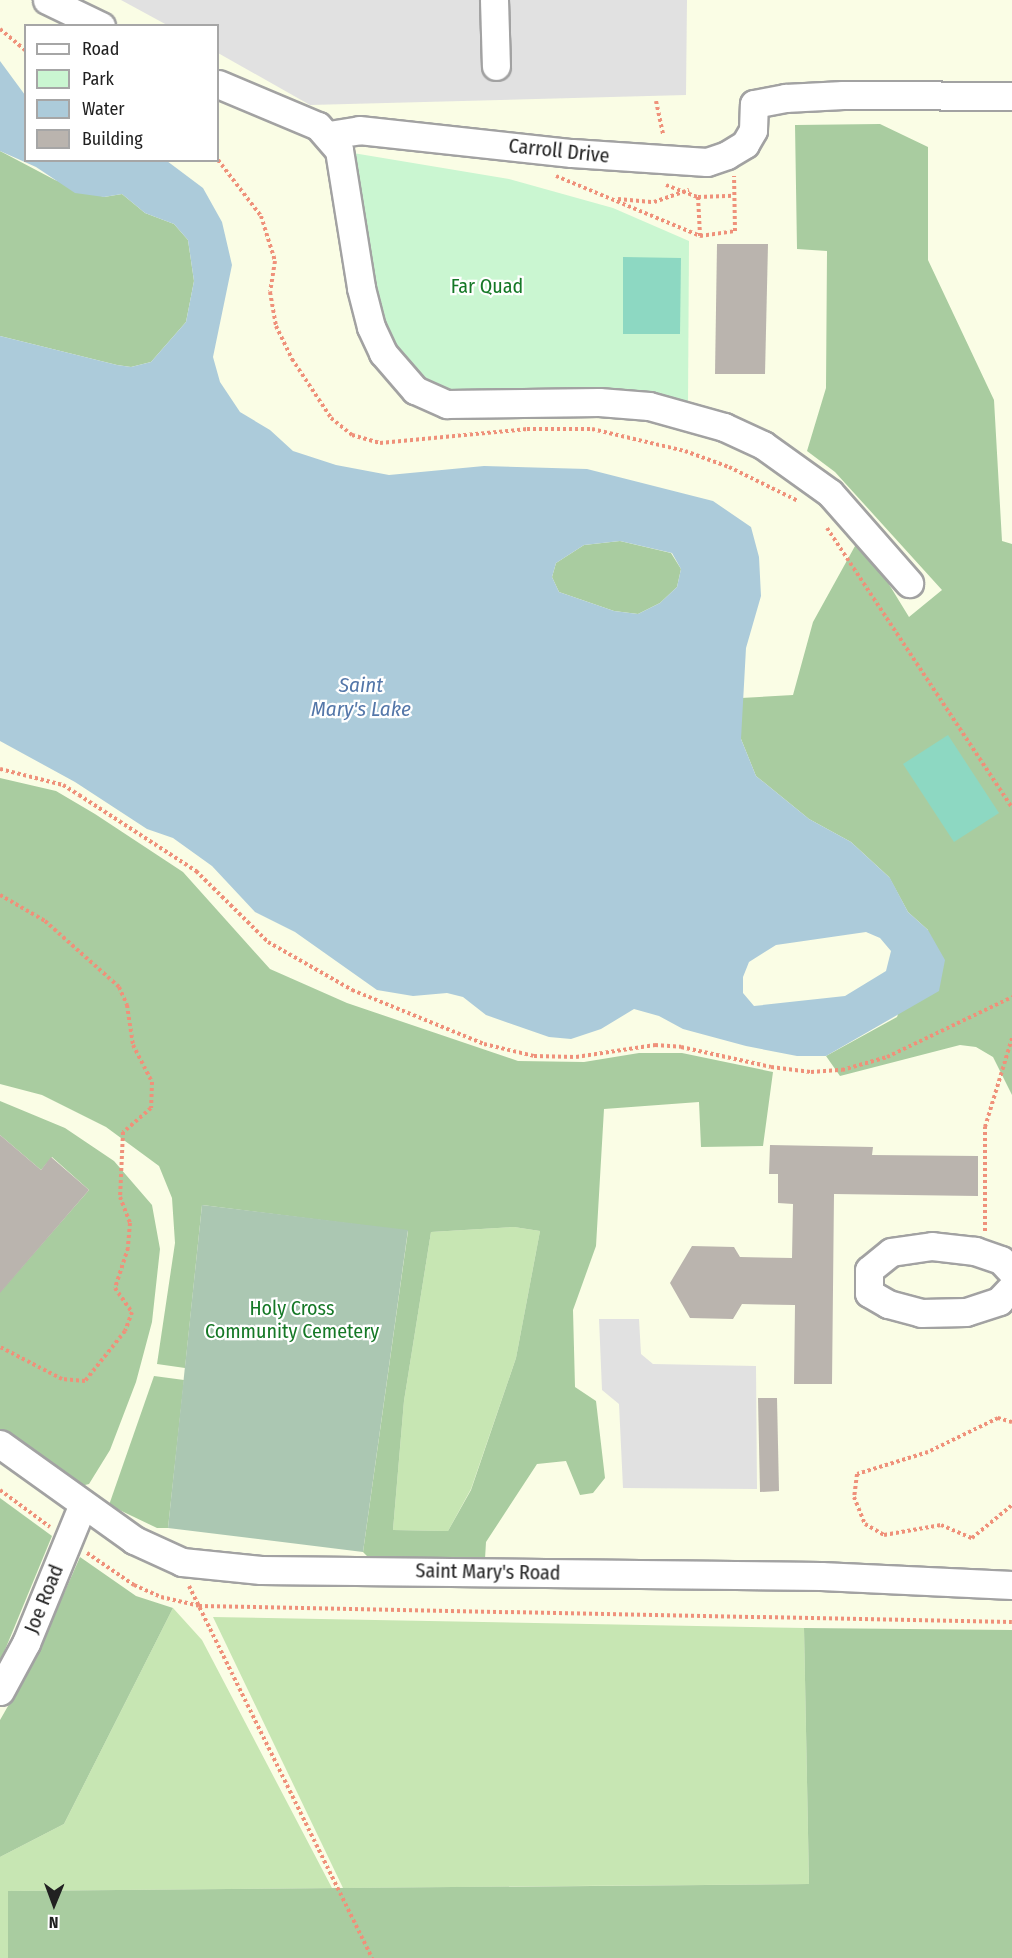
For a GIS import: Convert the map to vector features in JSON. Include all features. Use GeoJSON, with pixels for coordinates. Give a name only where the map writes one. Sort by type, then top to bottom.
{"type":"FeatureCollection","features":[{"type":"Feature","properties":{"kind":"street"},"geometry":{"type":"LineString","coordinates":[[47,0],[97,24]]}},
{"type":"Feature","properties":{"kind":"street"},"geometry":{"type":"LineString","coordinates":[[494,0],[496,66]]}},
{"type":"Feature","properties":{"kind":"street"},"geometry":{"type":"LineString","coordinates":[[219,84],[318,126],[329,135],[343,164],[361,288],[371,327],[383,353],[415,390],[447,404],[599,402],[649,406],[724,427],[763,445],[830,493],[909,583]]}},
{"type":"Feature","properties":{"kind":"street"},"geometry":{"type":"LineString","coordinates":[[734,152],[745,144],[753,130],[754,104],[785,98],[843,95],[1012,96]]}},
{"type":"Feature","properties":{"kind":"street","name":"Carroll Drive"},"geometry":{"type":"LineString","coordinates":[[329,135],[359,129],[687,162],[706,162],[734,152]]}},
{"type":"Feature","properties":{"kind":"street"},"geometry":{"type":"LineString","coordinates":[[1012,1272],[1001,1260],[967,1250],[932,1246],[891,1252],[869,1270],[869,1293],[888,1304],[921,1313],[966,1312],[999,1301],[1012,1287]]}},
{"type":"Feature","properties":{"kind":"street","name":"Saint Mary's Road"},"geometry":{"type":"LineString","coordinates":[[0,1444],[134,1540],[182,1562],[261,1570],[821,1576],[1012,1586]]}},
{"type":"Feature","properties":{"kind":"street","name":"Joe Road"},"geometry":{"type":"LineString","coordinates":[[0,1691],[26,1643],[83,1504]]}},
{"type":"Feature","properties":{"kind":"path"},"geometry":{"type":"LineString","coordinates":[[0,29],[24,49]]}},
{"type":"Feature","properties":{"kind":"path"},"geometry":{"type":"LineString","coordinates":[[550,171],[700,236],[735,231],[734,152]]}},
{"type":"Feature","properties":{"kind":"path"},"geometry":{"type":"LineString","coordinates":[[219,161],[261,216],[275,261],[270,292],[276,326],[292,359],[331,418],[352,435],[380,443],[528,429],[592,429],[685,451],[729,466],[801,503]]}},
{"type":"Feature","properties":{"kind":"path"},"geometry":{"type":"LineString","coordinates":[[698,197],[700,236]]}},
{"type":"Feature","properties":{"kind":"path"},"geometry":{"type":"LineString","coordinates":[[824,524],[1012,807]]}},
{"type":"Feature","properties":{"kind":"path"},"geometry":{"type":"LineString","coordinates":[[0,769],[71,790],[196,871],[268,942],[352,990],[484,1044],[534,1056],[576,1057],[655,1045],[681,1047],[781,1068],[842,1070],[887,1057],[1012,997]]}},
{"type":"Feature","properties":{"kind":"path"},"geometry":{"type":"LineString","coordinates":[[0,895],[45,921],[119,987],[127,1005],[133,1045],[152,1082],[151,1108],[123,1132],[120,1197],[130,1223],[128,1248],[115,1288],[132,1311],[125,1331],[85,1381],[62,1378],[0,1347]]}},
{"type":"Feature","properties":{"kind":"path"},"geometry":{"type":"LineString","coordinates":[[967,1250],[985,1232],[985,1127],[1012,1038]]}},
{"type":"Feature","properties":{"kind":"path"},"geometry":{"type":"LineString","coordinates":[[1012,1422],[998,1418],[928,1452],[857,1474],[854,1497],[865,1524],[884,1535],[941,1525],[972,1538],[1012,1505]]}},
{"type":"Feature","properties":{"kind":"path"},"geometry":{"type":"LineString","coordinates":[[0,1490],[53,1530]]}},
{"type":"Feature","properties":{"kind":"path"},"geometry":{"type":"LineString","coordinates":[[80,1548],[134,1585],[161,1597],[199,1606],[1012,1622]]}},
{"type":"Feature","properties":{"kind":"path"},"geometry":{"type":"LineString","coordinates":[[182,1562],[184,1577],[372,1958]]}},
{"type":"Feature","properties":{"kind":"shaded area"},"geometry":{"type":"Polygon","coordinates":[[[0,0],[1012,0],[1012,1958],[0,1958],[0,0]]]}},
{"type":"Feature","properties":{"kind":"shaded area"},"geometry":{"type":"Polygon","coordinates":[[[121,0],[687,0],[686,95],[310,105],[219,54],[219,24],[165,24],[121,0]]]}},
{"type":"Feature","properties":{"kind":"shaded area"},"geometry":{"type":"Polygon","coordinates":[[[599,1319],[639,1319],[641,1354],[653,1364],[756,1366],[757,1489],[623,1488],[619,1404],[602,1390],[599,1319]]]}},
{"type":"Feature","properties":{"kind":"green space"},"geometry":{"type":"Polygon","coordinates":[[[880,124],[928,147],[928,260],[994,400],[1002,541],[1012,544],[1012,1095],[993,1057],[976,1047],[960,1045],[840,1076],[826,1056],[897,1017],[928,930],[908,912],[889,877],[851,842],[809,819],[756,776],[741,739],[741,698],[793,695],[813,622],[860,537],[909,617],[942,590],[835,472],[807,451],[826,388],[827,251],[797,249],[795,125],[880,124]]]}},
{"type":"Feature","properties":{"kind":"green space"},"geometry":{"type":"Polygon","coordinates":[[[0,151],[55,180],[104,197],[122,194],[145,213],[174,224],[188,240],[194,281],[186,322],[151,362],[131,367],[117,365],[0,336],[0,151]]]}},
{"type":"Feature","properties":{"kind":"green space","name":"Far Quad"},"geometry":{"type":"Polygon","coordinates":[[[353,153],[509,179],[613,208],[689,241],[688,404],[433,393],[387,338],[375,298],[353,153]]]}},
{"type":"Feature","properties":{"kind":"green space"},"geometry":{"type":"Polygon","coordinates":[[[623,257],[681,258],[680,334],[623,334],[623,257]]]}},
{"type":"Feature","properties":{"kind":"green space"},"geometry":{"type":"Polygon","coordinates":[[[620,541],[671,553],[681,569],[677,587],[660,603],[638,614],[614,611],[559,592],[552,577],[556,563],[584,545],[620,541]]]}},
{"type":"Feature","properties":{"kind":"green space"},"geometry":{"type":"Polygon","coordinates":[[[948,735],[999,813],[954,842],[903,764],[948,735]]]}},
{"type":"Feature","properties":{"kind":"green space"},"geometry":{"type":"Polygon","coordinates":[[[0,778],[56,791],[95,814],[183,872],[270,969],[347,1003],[518,1061],[584,1062],[639,1053],[682,1053],[773,1072],[763,1146],[701,1147],[699,1102],[604,1109],[596,1246],[573,1310],[575,1387],[596,1401],[605,1478],[593,1493],[580,1495],[566,1461],[537,1464],[486,1542],[485,1559],[368,1557],[363,1552],[408,1231],[202,1205],[185,1368],[157,1364],[175,1243],[172,1198],[159,1166],[106,1127],[42,1095],[0,1084],[0,778]],[[514,1227],[431,1232],[404,1401],[393,1530],[448,1531],[471,1490],[516,1358],[540,1231],[514,1227]]]}},
{"type":"Feature","properties":{"kind":"green space"},"geometry":{"type":"Polygon","coordinates":[[[0,1101],[65,1128],[114,1161],[152,1205],[160,1249],[152,1322],[136,1382],[110,1450],[89,1484],[77,1487],[0,1430],[0,1292],[89,1190],[52,1157],[41,1170],[0,1135],[0,1101]]]}},
{"type":"Feature","properties":{"kind":"green space","name":"Holy Cross Community Cemetery"},"geometry":{"type":"Polygon","coordinates":[[[202,1205],[408,1230],[363,1552],[168,1528],[202,1205]]]}},
{"type":"Feature","properties":{"kind":"green space"},"geometry":{"type":"Polygon","coordinates":[[[514,1227],[540,1231],[516,1358],[471,1489],[448,1531],[393,1530],[404,1401],[431,1232],[514,1227]]]}},
{"type":"Feature","properties":{"kind":"green space"},"geometry":{"type":"Polygon","coordinates":[[[154,1376],[184,1380],[168,1528],[157,1528],[109,1505],[154,1376]]]}},
{"type":"Feature","properties":{"kind":"green space"},"geometry":{"type":"Polygon","coordinates":[[[0,1498],[52,1536],[0,1662],[0,1498]]]}},
{"type":"Feature","properties":{"kind":"green space"},"geometry":{"type":"Polygon","coordinates":[[[80,1557],[136,1596],[173,1608],[64,1824],[0,1857],[0,1720],[35,1659],[80,1557]]]}},
{"type":"Feature","properties":{"kind":"green space"},"geometry":{"type":"Polygon","coordinates":[[[173,1608],[202,1640],[332,1888],[9,1891],[8,1958],[0,1958],[0,1857],[64,1824],[173,1608]]]}},
{"type":"Feature","properties":{"kind":"green space"},"geometry":{"type":"Polygon","coordinates":[[[213,1617],[804,1628],[809,1884],[343,1888],[213,1617]]]}},
{"type":"Feature","properties":{"kind":"green space"},"geometry":{"type":"Polygon","coordinates":[[[804,1628],[1012,1630],[1012,1958],[8,1958],[8,1891],[809,1884],[804,1628]]]}},
{"type":"Feature","properties":{"kind":"water","name":"Saint Mary's Lake"},"geometry":{"type":"Polygon","coordinates":[[[0,61],[24,94],[24,162],[0,151],[0,61]]]}},
{"type":"Feature","properties":{"kind":"water","name":"Saint Mary's Lake"},"geometry":{"type":"Polygon","coordinates":[[[25,162],[168,162],[203,188],[222,222],[232,265],[213,357],[220,382],[240,412],[270,430],[293,451],[336,465],[389,475],[484,466],[587,469],[713,501],[751,527],[759,557],[761,596],[746,648],[741,739],[756,776],[809,819],[851,842],[890,878],[908,912],[928,930],[945,960],[939,991],[826,1056],[797,1056],[746,1046],[683,1029],[659,1016],[634,1009],[601,1029],[571,1039],[549,1037],[486,1015],[463,997],[447,993],[413,996],[377,990],[295,932],[255,912],[212,866],[173,838],[147,829],[75,782],[0,741],[0,336],[117,365],[131,367],[151,362],[186,322],[194,281],[188,240],[174,224],[145,213],[122,194],[104,197],[75,193],[25,162]],[[620,541],[584,545],[556,563],[552,577],[559,592],[614,611],[638,614],[660,603],[677,587],[681,569],[672,553],[620,541]],[[866,932],[776,945],[749,962],[743,977],[743,993],[754,1006],[845,996],[886,971],[891,951],[880,938],[866,932]]]}},
{"type":"Feature","properties":{"kind":"building"},"geometry":{"type":"Polygon","coordinates":[[[717,244],[768,244],[765,374],[715,374],[717,244]]]}},
{"type":"Feature","properties":{"kind":"building"},"geometry":{"type":"Polygon","coordinates":[[[0,1135],[41,1170],[51,1157],[89,1190],[0,1293],[0,1135]]]}},
{"type":"Feature","properties":{"kind":"building"},"geometry":{"type":"Polygon","coordinates":[[[770,1145],[873,1147],[872,1155],[978,1156],[978,1196],[834,1194],[832,1384],[794,1384],[795,1305],[742,1304],[733,1319],[690,1318],[670,1283],[692,1246],[734,1247],[740,1257],[792,1258],[793,1204],[778,1203],[778,1174],[769,1174],[770,1145]]]}},
{"type":"Feature","properties":{"kind":"building"},"geometry":{"type":"Polygon","coordinates":[[[758,1398],[777,1398],[779,1491],[760,1492],[758,1398]]]}}]}
